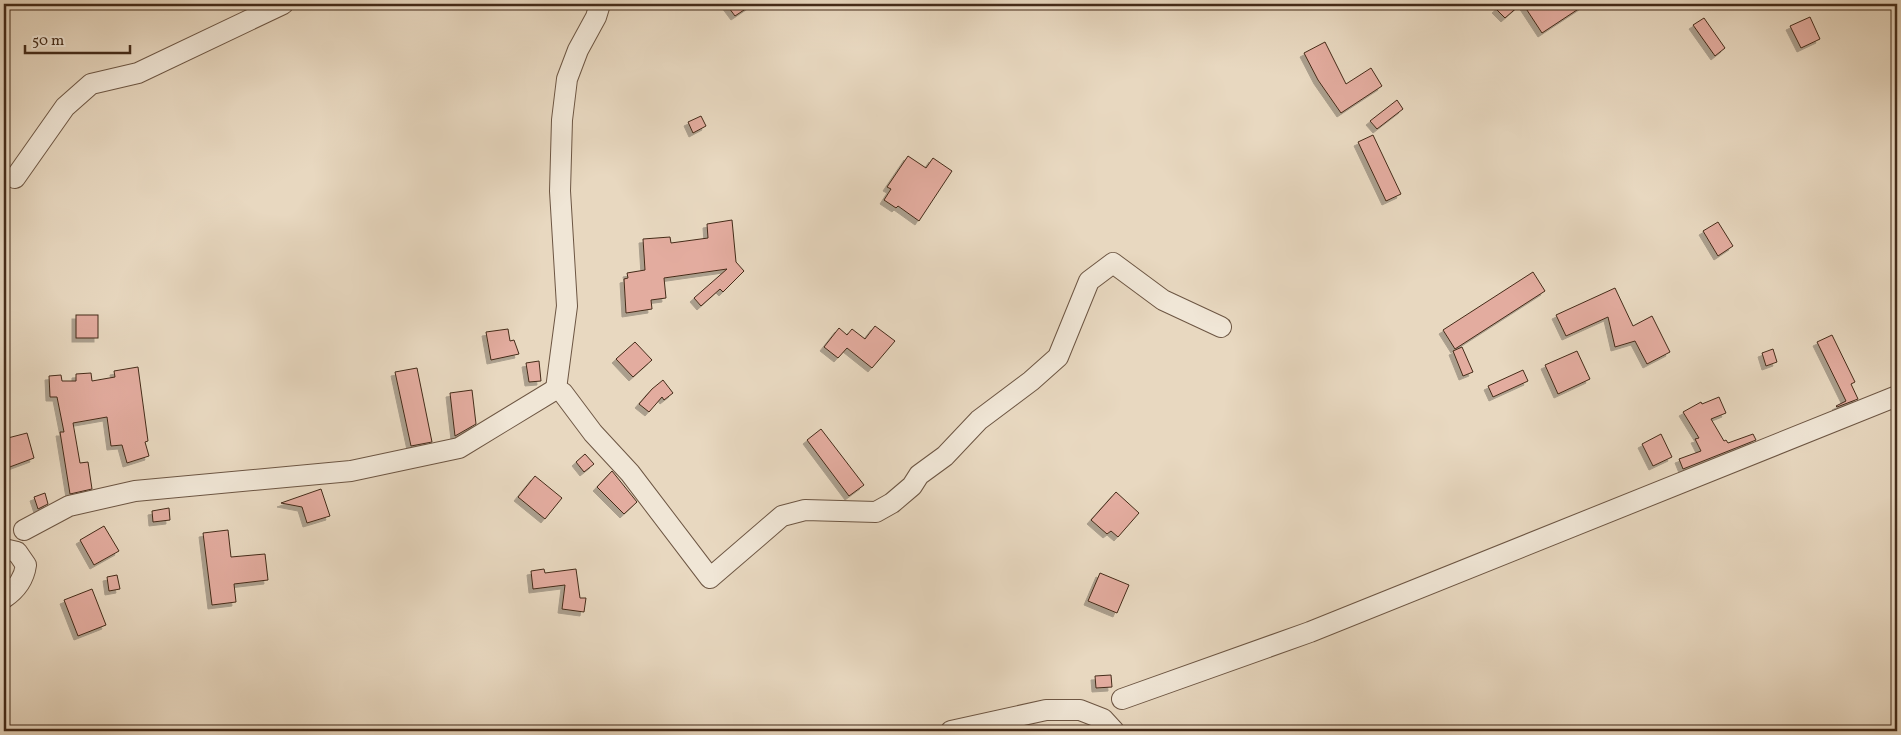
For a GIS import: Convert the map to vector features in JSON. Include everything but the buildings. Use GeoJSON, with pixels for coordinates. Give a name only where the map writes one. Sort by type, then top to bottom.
{"type":"FeatureCollection","features":[{"type":"Feature","properties":{"kind":"street"},"geometry":{"type":"LineString","coordinates":[[15,178],[65,106],[91,84],[138,72],[283,4]]}},
{"type":"Feature","properties":{"kind":"street"},"geometry":{"type":"LineString","coordinates":[[556,389],[566,306],[560,191],[562,120],[567,79],[578,50],[596,17],[600,4]]}},
{"type":"Feature","properties":{"kind":"street"},"geometry":{"type":"LineString","coordinates":[[556,389],[562,393],[593,434],[630,473],[710,578],[782,516],[805,510],[876,512],[892,503],[912,486],[919,475],[945,456],[979,420],[1031,381],[1058,357],[1089,281],[1113,263],[1163,300],[1221,327]]}},
{"type":"Feature","properties":{"kind":"street"},"geometry":{"type":"LineString","coordinates":[[24,530],[68,506],[135,491],[351,471],[459,448],[556,389]]}},
{"type":"Feature","properties":{"kind":"street"},"geometry":{"type":"LineString","coordinates":[[1122,699],[1310,632],[1897,396]]}},
{"type":"Feature","properties":{"kind":"street"},"geometry":{"type":"LineString","coordinates":[[4,549],[17,552],[26,565],[25,576],[11,593],[4,598]]}},
{"type":"Feature","properties":{"kind":"street"},"geometry":{"type":"LineString","coordinates":[[951,731],[1046,710],[1080,710],[1103,719],[1114,731]]}}]}
